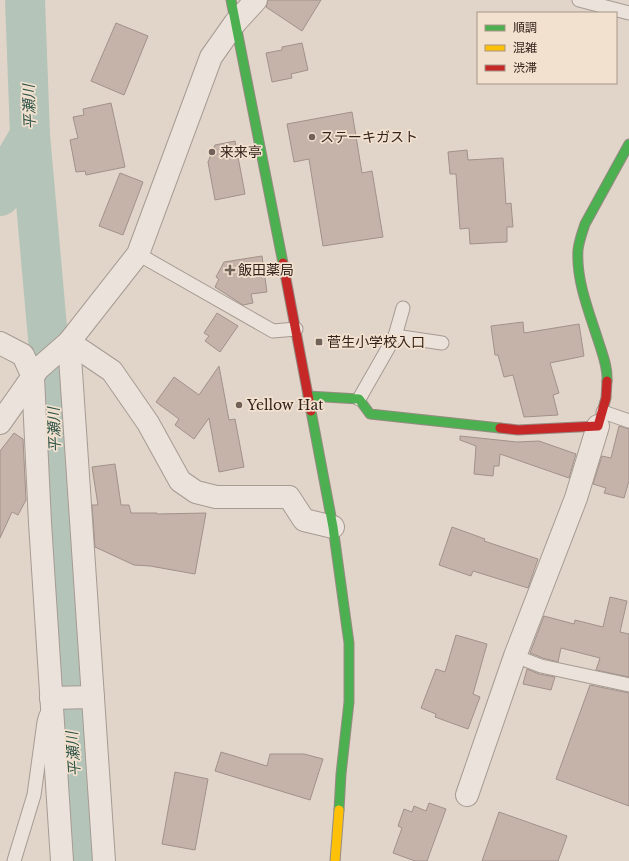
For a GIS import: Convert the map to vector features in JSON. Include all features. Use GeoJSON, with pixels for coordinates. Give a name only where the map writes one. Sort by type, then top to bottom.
{"type":"FeatureCollection","features":[{"type":"Feature","properties":{"kind":"street"},"geometry":{"type":"LineString","coordinates":[[231,0],[296,329],[333,527],[349,644],[349,702],[341,774],[335,861]]}},
{"type":"Feature","properties":{"kind":"street"},"geometry":{"type":"LineString","coordinates":[[0,422],[36,373],[66,343],[138,254],[211,57],[235,23],[256,0]]}},
{"type":"Feature","properties":{"kind":"street"},"geometry":{"type":"LineString","coordinates":[[467,795],[515,656],[576,498],[607,395],[607,369],[580,279],[578,250],[584,227],[598,198],[623,158],[629,144]]}},
{"type":"Feature","properties":{"kind":"street"},"geometry":{"type":"LineString","coordinates":[[0,343],[22,355],[36,373],[40,523],[62,861]]}},
{"type":"Feature","properties":{"kind":"street"},"geometry":{"type":"LineString","coordinates":[[66,343],[112,371],[148,423],[180,481],[196,492],[216,497],[289,497],[304,520],[333,527]]}},
{"type":"Feature","properties":{"kind":"street"},"geometry":{"type":"LineString","coordinates":[[66,343],[104,861]]}},
{"type":"Feature","properties":{"kind":"street"},"geometry":{"type":"LineString","coordinates":[[308,396],[360,400],[370,414],[518,430],[600,419]]}},
{"type":"Feature","properties":{"kind":"street"},"geometry":{"type":"LineString","coordinates":[[51,698],[93,697]]}},
{"type":"Feature","properties":{"kind":"lane"},"geometry":{"type":"LineString","coordinates":[[579,0],[629,13]]}},
{"type":"Feature","properties":{"kind":"lane"},"geometry":{"type":"LineString","coordinates":[[138,254],[274,331],[296,329]]}},
{"type":"Feature","properties":{"kind":"lane"},"geometry":{"type":"LineString","coordinates":[[360,400],[395,336],[403,308]]}},
{"type":"Feature","properties":{"kind":"lane"},"geometry":{"type":"LineString","coordinates":[[395,336],[442,343]]}},
{"type":"Feature","properties":{"kind":"lane"},"geometry":{"type":"LineString","coordinates":[[600,419],[629,421]]}},
{"type":"Feature","properties":{"kind":"lane"},"geometry":{"type":"LineString","coordinates":[[515,656],[541,666],[629,685]]}},
{"type":"Feature","properties":{"kind":"lane"},"geometry":{"type":"LineString","coordinates":[[14,861],[34,795],[44,722],[51,698]]}},
{"type":"Feature","properties":{"kind":"building"},"geometry":{"type":"Polygon","coordinates":[[[268,0],[321,0],[302,31],[266,7],[268,0]]]}},
{"type":"Feature","properties":{"kind":"building"},"geometry":{"type":"Polygon","coordinates":[[[116,23],[148,36],[124,95],[91,81],[116,23]]]}},
{"type":"Feature","properties":{"kind":"building"},"geometry":{"type":"Polygon","coordinates":[[[302,43],[308,70],[291,74],[292,78],[272,82],[266,53],[282,50],[282,47],[302,43]]]}},
{"type":"Feature","properties":{"kind":"building"},"geometry":{"type":"Polygon","coordinates":[[[111,103],[125,167],[86,175],[85,171],[76,172],[70,140],[78,138],[73,117],[84,115],[83,109],[111,103]]]}},
{"type":"Feature","properties":{"kind":"building"},"geometry":{"type":"Polygon","coordinates":[[[352,112],[362,173],[372,171],[383,237],[323,246],[309,159],[294,162],[287,124],[352,112]]]}},
{"type":"Feature","properties":{"kind":"building"},"geometry":{"type":"Polygon","coordinates":[[[235,141],[245,194],[215,200],[208,162],[215,145],[235,141]]]}},
{"type":"Feature","properties":{"kind":"building"},"geometry":{"type":"Polygon","coordinates":[[[467,150],[468,160],[503,158],[506,204],[511,203],[513,227],[507,227],[507,242],[470,244],[469,228],[460,229],[456,174],[450,174],[448,152],[467,150]]]}},
{"type":"Feature","properties":{"kind":"building"},"geometry":{"type":"Polygon","coordinates":[[[120,173],[143,182],[123,235],[99,226],[120,173]]]}},
{"type":"Feature","properties":{"kind":"building"},"geometry":{"type":"Polygon","coordinates":[[[262,256],[267,292],[251,294],[253,303],[243,305],[215,287],[219,279],[216,277],[224,262],[262,256]]]}},
{"type":"Feature","properties":{"kind":"building"},"geometry":{"type":"Polygon","coordinates":[[[217,313],[238,326],[220,352],[205,341],[209,336],[204,333],[217,313]]]}},
{"type":"Feature","properties":{"kind":"building"},"geometry":{"type":"Polygon","coordinates":[[[523,322],[524,333],[579,324],[584,356],[550,363],[559,393],[553,395],[558,415],[524,417],[513,375],[504,377],[498,355],[495,355],[491,326],[523,322]]]}},
{"type":"Feature","properties":{"kind":"building"},"geometry":{"type":"Polygon","coordinates":[[[219,366],[229,420],[235,419],[244,467],[219,472],[209,418],[194,439],[175,425],[179,419],[156,402],[174,377],[199,395],[219,366]]]}},
{"type":"Feature","properties":{"kind":"building"},"geometry":{"type":"Polygon","coordinates":[[[619,426],[629,429],[629,481],[624,498],[604,493],[606,488],[593,484],[602,456],[611,458],[619,426]]]}},
{"type":"Feature","properties":{"kind":"building"},"geometry":{"type":"Polygon","coordinates":[[[14,433],[23,439],[26,500],[18,515],[12,512],[0,538],[0,451],[14,433]]]}},
{"type":"Feature","properties":{"kind":"building"},"geometry":{"type":"Polygon","coordinates":[[[460,436],[517,442],[539,441],[576,454],[569,478],[500,454],[499,466],[494,466],[493,476],[474,474],[476,446],[460,440],[460,436]]]}},
{"type":"Feature","properties":{"kind":"building"},"geometry":{"type":"Polygon","coordinates":[[[115,464],[121,505],[129,505],[131,513],[206,513],[195,574],[150,566],[134,565],[95,547],[92,505],[98,505],[92,467],[115,464]]]}},
{"type":"Feature","properties":{"kind":"building"},"geometry":{"type":"Polygon","coordinates":[[[452,527],[485,539],[484,541],[538,559],[528,588],[473,571],[471,576],[439,565],[452,527]]]}},
{"type":"Feature","properties":{"kind":"building"},"geometry":{"type":"Polygon","coordinates":[[[610,597],[627,601],[620,632],[629,634],[629,677],[596,670],[600,658],[561,648],[558,662],[530,653],[544,616],[574,624],[575,620],[603,627],[610,597]]]}},
{"type":"Feature","properties":{"kind":"building"},"geometry":{"type":"Polygon","coordinates":[[[456,635],[487,644],[473,694],[480,697],[468,729],[435,717],[436,714],[421,708],[436,669],[445,672],[456,635]]]}},
{"type":"Feature","properties":{"kind":"building"},"geometry":{"type":"Polygon","coordinates":[[[527,669],[539,674],[555,677],[551,690],[523,684],[527,669]]]}},
{"type":"Feature","properties":{"kind":"building"},"geometry":{"type":"Polygon","coordinates":[[[590,685],[629,693],[629,806],[556,779],[590,685]]]}},
{"type":"Feature","properties":{"kind":"building"},"geometry":{"type":"Polygon","coordinates":[[[221,752],[267,766],[270,754],[304,754],[323,759],[310,800],[215,771],[221,752]]]}},
{"type":"Feature","properties":{"kind":"building"},"geometry":{"type":"Polygon","coordinates":[[[175,772],[208,779],[195,850],[162,844],[175,772]]]}},
{"type":"Feature","properties":{"kind":"building"},"geometry":{"type":"Polygon","coordinates":[[[429,803],[446,809],[427,861],[415,861],[393,853],[402,828],[398,826],[404,809],[412,812],[414,806],[426,811],[429,803]]]}},
{"type":"Feature","properties":{"kind":"building"},"geometry":{"type":"Polygon","coordinates":[[[499,812],[567,836],[558,861],[482,861],[499,812]]]}},
{"type":"Feature","properties":{"kind":"waterway","name":"平瀬川"},"geometry":{"type":"LineString","coordinates":[[25,0],[30,135],[53,395],[57,531],[81,861]]}},
{"type":"Feature","properties":{"kind":"waterway"},"geometry":{"type":"LineString","coordinates":[[0,196],[4,179],[30,135]]}},
{"type":"Feature","properties":{"kind":"traffic: fast"},"geometry":{"type":"LineString","coordinates":[[231,0],[283,263]]}},
{"type":"Feature","properties":{"kind":"traffic: fast"},"geometry":{"type":"LineString","coordinates":[[607,381],[607,371],[581,284],[578,250],[585,224],[629,144]]}},
{"type":"Feature","properties":{"kind":"traffic: fast"},"geometry":{"type":"LineString","coordinates":[[308,396],[359,399],[370,414],[500,428]]}},
{"type":"Feature","properties":{"kind":"traffic: fast"},"geometry":{"type":"LineString","coordinates":[[311,411],[333,527],[349,643],[349,702],[341,774],[339,810]]}},
{"type":"Feature","properties":{"kind":"traffic: slow"},"geometry":{"type":"LineString","coordinates":[[335,861],[339,810]]}},
{"type":"Feature","properties":{"kind":"traffic: jam"},"geometry":{"type":"LineString","coordinates":[[283,263],[311,411]]}},
{"type":"Feature","properties":{"kind":"traffic: jam"},"geometry":{"type":"LineString","coordinates":[[500,428],[518,430],[598,426],[606,398],[607,381]]}},
{"type":"Feature","properties":{"kind":"place","name":"ステーキガスト"},"geometry":{"type":"Point","coordinates":[312,137]}},
{"type":"Feature","properties":{"kind":"place","name":"来来亭"},"geometry":{"type":"Point","coordinates":[212,152]}},
{"type":"Feature","properties":{"kind":"place","name":"飯田薬局"},"geometry":{"type":"Point","coordinates":[230,270]}},
{"type":"Feature","properties":{"kind":"place","name":"菅生小学校入口"},"geometry":{"type":"Point","coordinates":[319,342]}},
{"type":"Feature","properties":{"kind":"place","name":"Yellow Hat"},"geometry":{"type":"Point","coordinates":[239,405]}}]}
